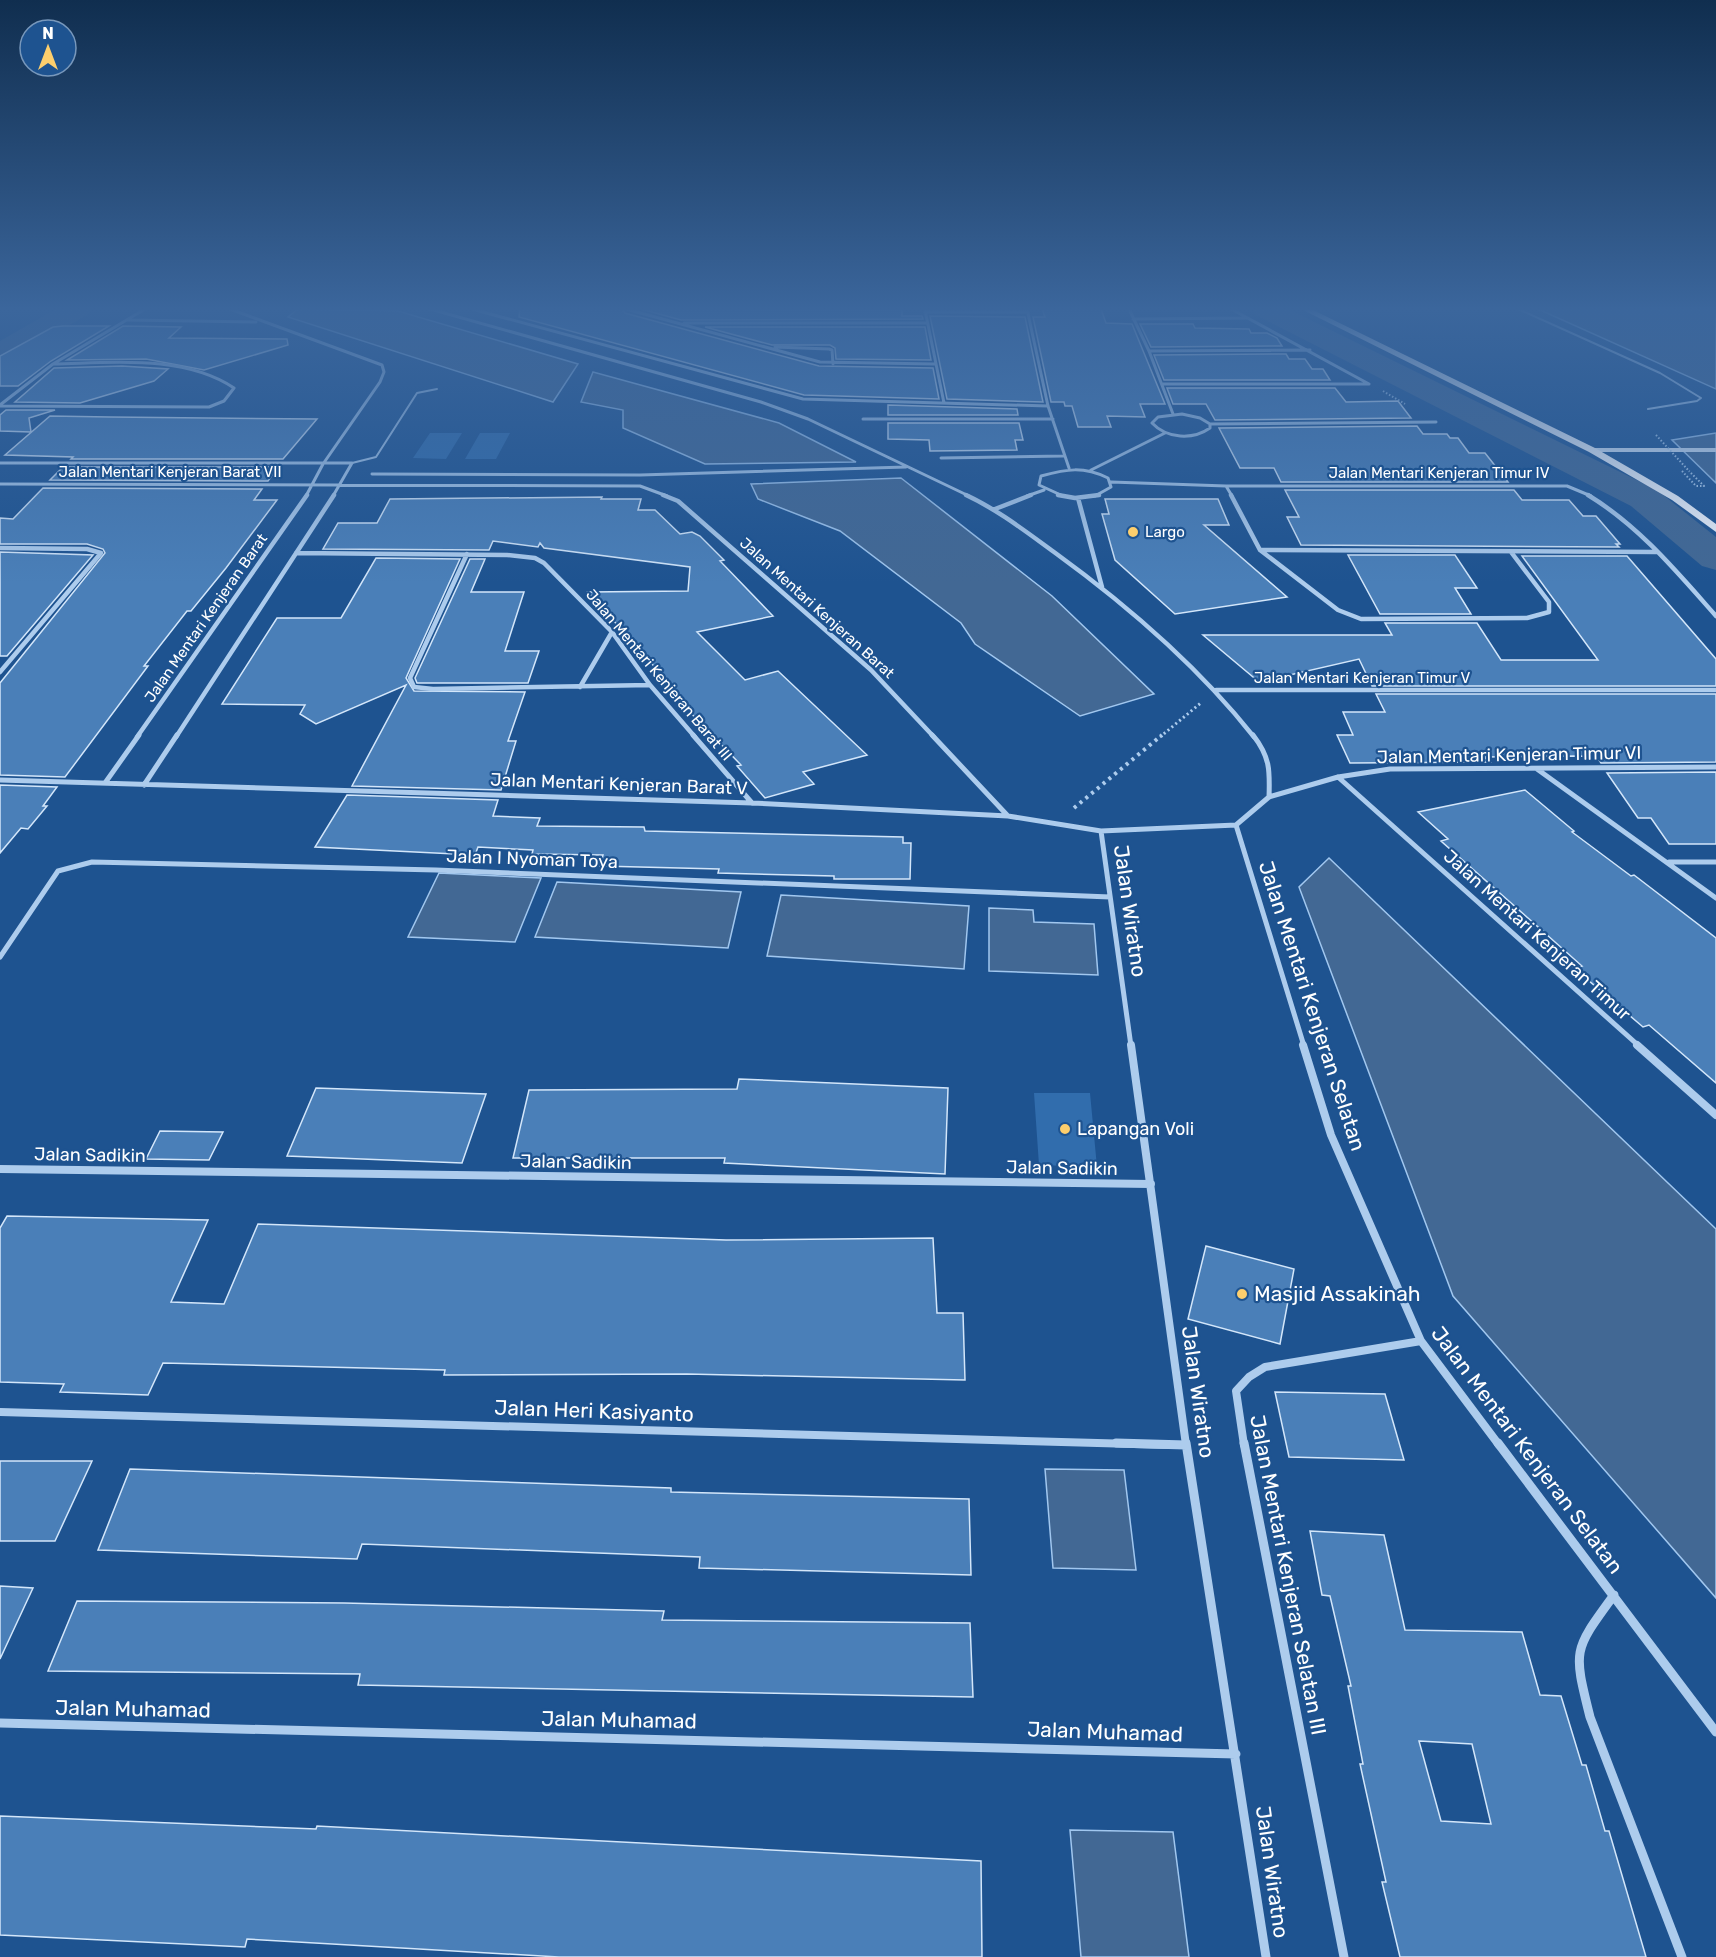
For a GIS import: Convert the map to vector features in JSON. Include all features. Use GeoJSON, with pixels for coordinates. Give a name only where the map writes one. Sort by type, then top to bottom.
{"type":"FeatureCollection","features":[{"type":"Feature","properties":{"kind":"main road"},"geometry":{"type":"LineString","coordinates":[[1491,400],[1592,450],[1675,498],[1716,529]]}},
{"type":"Feature","properties":{"kind":"street"},"geometry":{"type":"LineString","coordinates":[[0,405],[209,407],[225,400]]}},
{"type":"Feature","properties":{"kind":"street","name":"Jalan Mentari Kenjeran Barat"},"geometry":{"type":"LineString","coordinates":[[105,783],[314,485],[323,464],[367,400]]}},
{"type":"Feature","properties":{"kind":"street"},"geometry":{"type":"LineString","coordinates":[[755,400],[808,419],[994,509],[1102,587],[1216,690],[1266,752],[1270,777],[1269,797],[1236,825]]}},
{"type":"Feature","properties":{"kind":"street"},"geometry":{"type":"LineString","coordinates":[[885,400],[1048,406]]}},
{"type":"Feature","properties":{"kind":"street"},"geometry":{"type":"LineString","coordinates":[[1047,400],[1063,456],[1069,468]]}},
{"type":"Feature","properties":{"kind":"street"},"geometry":{"type":"LineString","coordinates":[[1168,400],[1173,414]]}},
{"type":"Feature","properties":{"kind":"street"},"geometry":{"type":"LineString","coordinates":[[1166,433],[1152,423],[1158,417],[1173,414],[1192,415],[1210,424],[1436,422]]}},
{"type":"Feature","properties":{"kind":"street"},"geometry":{"type":"LineString","coordinates":[[862,419],[1053,419]]}},
{"type":"Feature","properties":{"kind":"street"},"geometry":{"type":"LineString","coordinates":[[1091,470],[1166,433],[1194,435],[1208,431],[1210,424]]}},
{"type":"Feature","properties":{"kind":"street"},"geometry":{"type":"LineString","coordinates":[[1592,450],[1716,450]]}},
{"type":"Feature","properties":{"kind":"street"},"geometry":{"type":"LineString","coordinates":[[941,458],[1063,456]]}},
{"type":"Feature","properties":{"kind":"street"},"geometry":{"type":"LineString","coordinates":[[0,463],[352,464],[144,785]]}},
{"type":"Feature","properties":{"kind":"street"},"geometry":{"type":"LineString","coordinates":[[372,474],[640,475],[908,467]]}},
{"type":"Feature","properties":{"kind":"street"},"geometry":{"type":"LineString","coordinates":[[1069,468],[1091,470],[1108,478],[1111,482],[1107,491],[1100,495],[1078,498],[1044,490],[1039,485],[1041,476],[1069,468]]}},
{"type":"Feature","properties":{"kind":"street"},"geometry":{"type":"LineString","coordinates":[[490,485],[494,474]]}},
{"type":"Feature","properties":{"kind":"street"},"geometry":{"type":"LineString","coordinates":[[640,475],[640,486]]}},
{"type":"Feature","properties":{"kind":"street","name":"Jalan Mentari Kenjeran Timur IV"},"geometry":{"type":"LineString","coordinates":[[1111,482],[1226,486],[1567,486],[1594,497],[1657,552],[1716,616]]}},
{"type":"Feature","properties":{"kind":"street","name":"Jalan Mentari Kenjeran Barat VII"},"geometry":{"type":"LineString","coordinates":[[0,484],[640,486]]}},
{"type":"Feature","properties":{"kind":"street","name":"Jalan Mentari Kenjeran Barat"},"geometry":{"type":"LineString","coordinates":[[640,486],[678,501],[871,670],[1008,816]]}},
{"type":"Feature","properties":{"kind":"street"},"geometry":{"type":"LineString","coordinates":[[1226,486],[1260,550],[1338,610],[1361,619],[1504,618],[1543,615],[1548,612],[1549,602],[1511,552]]}},
{"type":"Feature","properties":{"kind":"street"},"geometry":{"type":"LineString","coordinates":[[994,509],[1044,490]]}},
{"type":"Feature","properties":{"kind":"street"},"geometry":{"type":"LineString","coordinates":[[1078,498],[1102,587]]}},
{"type":"Feature","properties":{"kind":"street"},"geometry":{"type":"LineString","coordinates":[[0,548],[95,549],[101,553],[0,672]]}},
{"type":"Feature","properties":{"kind":"street"},"geometry":{"type":"LineString","coordinates":[[1260,550],[1657,552]]}},
{"type":"Feature","properties":{"kind":"street","name":"Jalan Mentari Kenjeran Barat III"},"geometry":{"type":"LineString","coordinates":[[296,553],[524,556],[544,563],[612,632],[650,685],[752,803]]}},
{"type":"Feature","properties":{"kind":"street"},"geometry":{"type":"LineString","coordinates":[[467,554],[410,678],[411,685],[420,689],[650,685]]}},
{"type":"Feature","properties":{"kind":"street"},"geometry":{"type":"LineString","coordinates":[[580,687],[612,632]]}},
{"type":"Feature","properties":{"kind":"street","name":"Jalan Mentari Kenjeran Timur V"},"geometry":{"type":"LineString","coordinates":[[1216,690],[1716,690]]}},
{"type":"Feature","properties":{"kind":"street","name":"Jalan Mentari Kenjeran Timur VI"},"geometry":{"type":"LineString","coordinates":[[1269,797],[1338,777],[1390,769],[1716,767]]}},
{"type":"Feature","properties":{"kind":"street"},"geometry":{"type":"LineString","coordinates":[[1537,768],[1716,898]]}},
{"type":"Feature","properties":{"kind":"street","name":"Jalan Mentari Kenjeran Timur"},"geometry":{"type":"LineString","coordinates":[[1338,777],[1716,1115]]}},
{"type":"Feature","properties":{"kind":"street","name":"Jalan Mentari Kenjeran Barat V"},"geometry":{"type":"LineString","coordinates":[[0,780],[752,803],[1008,816],[1101,831],[1236,825]]}},
{"type":"Feature","properties":{"kind":"street","name":"Jalan Mentari Kenjeran Selatan"},"geometry":{"type":"LineString","coordinates":[[1236,825],[1331,1135],[1421,1341],[1716,1732]]}},
{"type":"Feature","properties":{"kind":"street","name":"Jalan Wiratno"},"geometry":{"type":"LineString","coordinates":[[1101,831],[1186,1445],[1266,1957]]}},
{"type":"Feature","properties":{"kind":"street","name":"Jalan I Nyoman Toya"},"geometry":{"type":"LineString","coordinates":[[0,957],[58,871],[92,862],[436,870],[1110,897]]}},
{"type":"Feature","properties":{"kind":"street"},"geometry":{"type":"LineString","coordinates":[[1667,862],[1716,862]]}},
{"type":"Feature","properties":{"kind":"street","name":"Jalan Sadikin"},"geometry":{"type":"LineString","coordinates":[[0,1169],[1151,1184]]}},
{"type":"Feature","properties":{"kind":"street","name":"Jalan Mentari Kenjeran Selatan III"},"geometry":{"type":"LineString","coordinates":[[1344,1957],[1239,1418],[1236,1391],[1249,1377],[1265,1366],[1421,1341]]}},
{"type":"Feature","properties":{"kind":"street","name":"Jalan Heri Kasiyanto"},"geometry":{"type":"LineString","coordinates":[[0,1412],[1186,1445]]}},
{"type":"Feature","properties":{"kind":"street"},"geometry":{"type":"LineString","coordinates":[[1614,1596],[1583,1638],[1579,1650],[1581,1677],[1590,1717],[1682,1957]]}},
{"type":"Feature","properties":{"kind":"street","name":"Jalan Muhamad"},"geometry":{"type":"LineString","coordinates":[[0,1724],[1236,1754]]}},
{"type":"Feature","properties":{"kind":"lane"},"geometry":{"type":"LineString","coordinates":[[352,464],[376,457],[412,400]]}},
{"type":"Feature","properties":{"kind":"lane"},"geometry":{"type":"LineString","coordinates":[[1648,409],[1698,400]]}},
{"type":"Feature","properties":{"kind":"path"},"geometry":{"type":"LineString","coordinates":[[1656,435],[1704,486],[1696,486],[1682,471]]}},
{"type":"Feature","properties":{"kind":"path"},"geometry":{"type":"LineString","coordinates":[[1055,824],[1216,690]]}},
{"type":"Feature","properties":{"kind":"shaded area"},"geometry":{"type":"Polygon","coordinates":[[[696,400],[779,423],[856,462],[705,464],[623,428],[623,410],[581,402],[696,400]]]}},
{"type":"Feature","properties":{"kind":"shaded area"},"geometry":{"type":"Polygon","coordinates":[[[430,433],[462,433],[446,459],[413,458],[430,433]]]}},
{"type":"Feature","properties":{"kind":"shaded area"},"geometry":{"type":"Polygon","coordinates":[[[480,433],[510,433],[496,459],[465,459],[480,433]]]}},
{"type":"Feature","properties":{"kind":"shaded area"},"geometry":{"type":"Polygon","coordinates":[[[1716,433],[1716,483],[1672,440],[1716,433]]]}},
{"type":"Feature","properties":{"kind":"shaded area"},"geometry":{"type":"Polygon","coordinates":[[[901,478],[1052,596],[1154,694],[1080,716],[975,644],[961,623],[840,531],[758,499],[751,484],[901,478]]]}},
{"type":"Feature","properties":{"kind":"shaded area"},"geometry":{"type":"Polygon","coordinates":[[[1329,858],[1716,1229],[1716,1598],[1453,1296],[1299,887],[1329,858]]]}},
{"type":"Feature","properties":{"kind":"shaded area"},"geometry":{"type":"Polygon","coordinates":[[[439,873],[541,878],[515,942],[408,937],[439,873]]]}},
{"type":"Feature","properties":{"kind":"shaded area"},"geometry":{"type":"Polygon","coordinates":[[[557,882],[741,892],[728,948],[535,937],[557,882]]]}},
{"type":"Feature","properties":{"kind":"shaded area"},"geometry":{"type":"Polygon","coordinates":[[[781,895],[969,906],[964,969],[767,956],[781,895]]]}},
{"type":"Feature","properties":{"kind":"shaded area"},"geometry":{"type":"Polygon","coordinates":[[[989,908],[1033,910],[1034,922],[1094,924],[1098,975],[989,971],[989,908]]]}},
{"type":"Feature","properties":{"kind":"shaded area","name":"Lapangan Voli"},"geometry":{"type":"Polygon","coordinates":[[[1034,1093],[1090,1093],[1097,1167],[1039,1165],[1034,1093]]]}},
{"type":"Feature","properties":{"kind":"shaded area"},"geometry":{"type":"Polygon","coordinates":[[[1045,1469],[1124,1470],[1136,1570],[1053,1568],[1045,1469]]]}},
{"type":"Feature","properties":{"kind":"shaded area"},"geometry":{"type":"Polygon","coordinates":[[[1070,1830],[1173,1832],[1189,1957],[1081,1957],[1070,1830]]]}},
{"type":"Feature","properties":{"kind":"building"},"geometry":{"type":"Polygon","coordinates":[[[17,400],[89,400],[80,403],[15,402],[17,400]]]}},
{"type":"Feature","properties":{"kind":"building"},"geometry":{"type":"Polygon","coordinates":[[[989,400],[1043,400],[1043,402],[989,400]]]}},
{"type":"Feature","properties":{"kind":"building"},"geometry":{"type":"Polygon","coordinates":[[[1163,400],[1165,404],[1140,404],[1145,417],[1107,416],[1111,427],[1078,427],[1072,406],[1065,406],[1064,402],[1051,402],[1163,400]]]}},
{"type":"Feature","properties":{"kind":"building"},"geometry":{"type":"Polygon","coordinates":[[[1172,400],[1398,401],[1411,418],[1215,420],[1206,404],[1173,404],[1172,400]]]}},
{"type":"Feature","properties":{"kind":"building"},"geometry":{"type":"Polygon","coordinates":[[[888,405],[1017,409],[1018,415],[888,415],[888,405]]]}},
{"type":"Feature","properties":{"kind":"building"},"geometry":{"type":"Polygon","coordinates":[[[6,410],[55,410],[29,418],[31,432],[0,431],[0,415],[6,410]]]}},
{"type":"Feature","properties":{"kind":"building"},"geometry":{"type":"Polygon","coordinates":[[[50,416],[317,419],[283,459],[71,459],[73,457],[5,455],[50,416]]]}},
{"type":"Feature","properties":{"kind":"building"},"geometry":{"type":"Polygon","coordinates":[[[888,423],[1019,423],[1023,440],[1015,440],[1017,450],[930,451],[929,440],[888,439],[888,423]]]}},
{"type":"Feature","properties":{"kind":"building"},"geometry":{"type":"Polygon","coordinates":[[[1417,426],[1423,434],[1447,434],[1450,438],[1458,438],[1469,453],[1485,453],[1508,482],[1281,482],[1274,468],[1240,468],[1219,428],[1417,426]]]}},
{"type":"Feature","properties":{"kind":"building"},"geometry":{"type":"Polygon","coordinates":[[[63,467],[278,467],[268,481],[50,480],[63,467]]]}},
{"type":"Feature","properties":{"kind":"building"},"geometry":{"type":"Polygon","coordinates":[[[43,488],[262,489],[254,500],[277,500],[226,568],[191,611],[187,611],[144,666],[148,666],[65,777],[0,775],[0,683],[105,553],[103,549],[87,544],[0,544],[0,518],[13,519],[43,488]]]}},
{"type":"Feature","properties":{"kind":"building"},"geometry":{"type":"Polygon","coordinates":[[[1285,490],[1514,490],[1522,500],[1569,500],[1583,516],[1596,516],[1620,544],[1616,544],[1619,547],[1301,545],[1287,517],[1299,517],[1285,490]]]}},
{"type":"Feature","properties":{"kind":"building"},"geometry":{"type":"Polygon","coordinates":[[[602,497],[601,499],[641,499],[638,510],[655,510],[680,534],[692,532],[700,536],[724,560],[720,561],[773,616],[697,632],[745,680],[778,671],[867,755],[803,772],[814,784],[765,798],[737,766],[741,765],[680,702],[684,700],[588,592],[688,591],[690,567],[544,548],[540,543],[538,547],[493,541],[489,550],[323,549],[338,523],[377,523],[390,499],[602,497]]]}},
{"type":"Feature","properties":{"kind":"building"},"geometry":{"type":"Polygon","coordinates":[[[1105,499],[1218,499],[1229,525],[1204,525],[1287,597],[1175,614],[1115,560],[1102,514],[1109,514],[1105,499]]]}},
{"type":"Feature","properties":{"kind":"building"},"geometry":{"type":"Polygon","coordinates":[[[0,552],[93,555],[7,656],[0,656],[0,552]]]}},
{"type":"Feature","properties":{"kind":"building"},"geometry":{"type":"Polygon","coordinates":[[[1348,555],[1455,555],[1477,588],[1455,588],[1471,614],[1380,614],[1348,555]]]}},
{"type":"Feature","properties":{"kind":"building"},"geometry":{"type":"Polygon","coordinates":[[[1522,556],[1627,556],[1716,659],[1716,686],[1372,686],[1359,659],[1259,682],[1203,635],[1392,635],[1385,623],[1477,623],[1501,660],[1598,660],[1522,556]]]}},
{"type":"Feature","properties":{"kind":"building"},"geometry":{"type":"Polygon","coordinates":[[[376,558],[460,559],[406,678],[414,691],[525,692],[508,741],[516,741],[501,790],[352,786],[406,685],[316,724],[300,714],[305,705],[222,704],[277,618],[341,618],[376,558]]]}},
{"type":"Feature","properties":{"kind":"building"},"geometry":{"type":"Polygon","coordinates":[[[470,559],[485,559],[471,592],[524,592],[505,651],[539,651],[528,683],[417,683],[415,678],[470,559]]]}},
{"type":"Feature","properties":{"kind":"building"},"geometry":{"type":"Polygon","coordinates":[[[1376,694],[1716,694],[1716,762],[1601,763],[1597,757],[1578,756],[1484,757],[1490,762],[1350,763],[1337,735],[1353,735],[1343,712],[1385,712],[1376,694]]]}},
{"type":"Feature","properties":{"kind":"building"},"geometry":{"type":"Polygon","coordinates":[[[1716,772],[1716,844],[1669,844],[1651,818],[1638,818],[1607,773],[1716,772]]]}},
{"type":"Feature","properties":{"kind":"building"},"geometry":{"type":"Polygon","coordinates":[[[0,785],[57,787],[43,806],[47,806],[28,829],[21,828],[0,853],[0,785]]]}},
{"type":"Feature","properties":{"kind":"building"},"geometry":{"type":"Polygon","coordinates":[[[1525,790],[1574,831],[1572,832],[1631,876],[1634,875],[1716,938],[1716,1083],[1649,1025],[1643,1027],[1574,968],[1582,966],[1441,841],[1448,839],[1418,812],[1525,790]]]}},
{"type":"Feature","properties":{"kind":"building"},"geometry":{"type":"Polygon","coordinates":[[[347,795],[498,800],[493,816],[540,818],[537,826],[644,827],[645,831],[903,837],[903,843],[911,843],[910,879],[834,879],[834,876],[718,873],[719,869],[600,866],[603,855],[532,854],[533,850],[478,847],[475,855],[315,847],[347,795]]]}},
{"type":"Feature","properties":{"kind":"building"},"geometry":{"type":"Polygon","coordinates":[[[739,1079],[948,1088],[945,1174],[724,1163],[725,1158],[513,1158],[529,1090],[737,1089],[739,1079]]]}},
{"type":"Feature","properties":{"kind":"building"},"geometry":{"type":"Polygon","coordinates":[[[316,1088],[486,1094],[462,1163],[287,1156],[316,1088]]]}},
{"type":"Feature","properties":{"kind":"building"},"geometry":{"type":"Polygon","coordinates":[[[160,1131],[223,1132],[209,1160],[146,1159],[160,1131]]]}},
{"type":"Feature","properties":{"kind":"building"},"geometry":{"type":"Polygon","coordinates":[[[7,1216],[208,1220],[171,1302],[224,1304],[258,1224],[726,1240],[933,1238],[937,1313],[963,1313],[965,1380],[687,1374],[444,1375],[445,1370],[163,1363],[148,1395],[60,1392],[64,1384],[0,1382],[0,1228],[7,1216]]]}},
{"type":"Feature","properties":{"kind":"building","name":"Masjid Assakinah"},"geometry":{"type":"Polygon","coordinates":[[[1206,1246],[1294,1269],[1280,1344],[1188,1319],[1206,1246]]]}},
{"type":"Feature","properties":{"kind":"building"},"geometry":{"type":"Polygon","coordinates":[[[1275,1392],[1385,1394],[1404,1460],[1289,1457],[1275,1392]]]}},
{"type":"Feature","properties":{"kind":"building"},"geometry":{"type":"Polygon","coordinates":[[[0,1461],[92,1461],[55,1541],[0,1541],[0,1461]]]}},
{"type":"Feature","properties":{"kind":"building"},"geometry":{"type":"Polygon","coordinates":[[[130,1469],[671,1488],[671,1492],[969,1499],[971,1575],[699,1568],[700,1557],[362,1544],[357,1559],[98,1550],[130,1469]]]}},
{"type":"Feature","properties":{"kind":"building"},"geometry":{"type":"Polygon","coordinates":[[[1310,1531],[1384,1535],[1405,1630],[1522,1632],[1540,1695],[1561,1696],[1582,1765],[1586,1765],[1605,1831],[1609,1831],[1646,1957],[1400,1957],[1382,1882],[1386,1882],[1360,1764],[1363,1764],[1348,1686],[1351,1686],[1330,1596],[1322,1595],[1310,1531]],[[1419,1741],[1441,1821],[1491,1824],[1472,1744],[1419,1741]]]}},
{"type":"Feature","properties":{"kind":"building"},"geometry":{"type":"Polygon","coordinates":[[[0,1586],[33,1588],[0,1659],[0,1586]]]}},
{"type":"Feature","properties":{"kind":"building"},"geometry":{"type":"Polygon","coordinates":[[[77,1601],[344,1603],[664,1611],[662,1620],[970,1623],[973,1697],[358,1685],[360,1674],[48,1671],[77,1601]]]}},
{"type":"Feature","properties":{"kind":"building"},"geometry":{"type":"Polygon","coordinates":[[[0,1816],[316,1829],[317,1826],[981,1861],[982,1957],[559,1957],[247,1939],[245,1947],[0,1935],[0,1816]]]}},
{"type":"Feature","properties":{"kind":"waterway"},"geometry":{"type":"LineString","coordinates":[[1449,400],[1644,498],[1694,537],[1716,558]]}},
{"type":"Feature","properties":{"kind":"place","name":"Largo"},"geometry":{"type":"Point","coordinates":[1133,532]}},
{"type":"Feature","properties":{"kind":"place","name":"Lapangan Voli"},"geometry":{"type":"Point","coordinates":[1065,1129]}},
{"type":"Feature","properties":{"kind":"place","name":"Masjid Assakinah"},"geometry":{"type":"Point","coordinates":[1242,1294]}}]}
